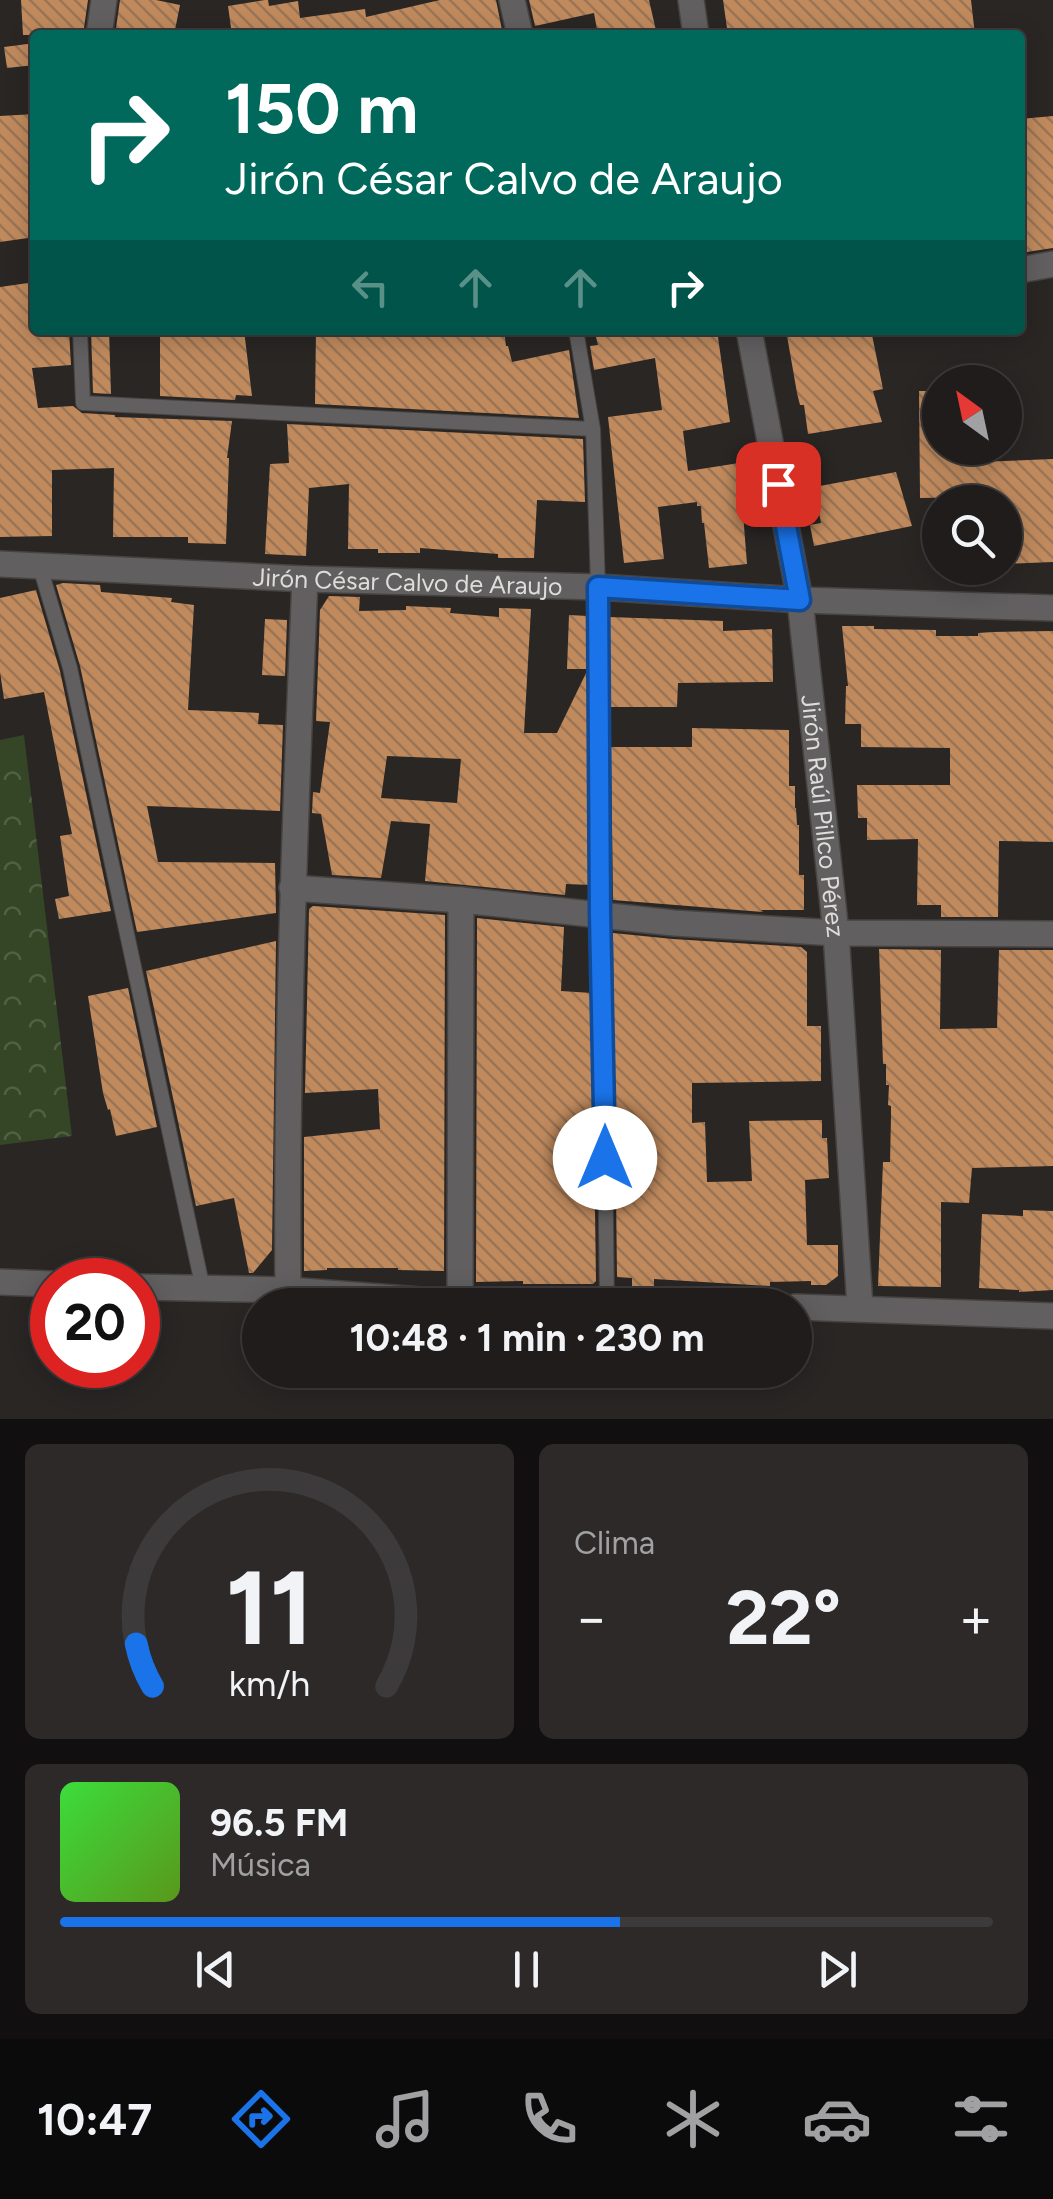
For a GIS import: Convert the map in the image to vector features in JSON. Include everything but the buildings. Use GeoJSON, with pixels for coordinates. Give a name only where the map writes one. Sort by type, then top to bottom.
{"type":"FeatureCollection","features":[{"type":"Feature","properties":{"kind":"street"},"geometry":{"type":"LineString","coordinates":[[100,30],[104,0]]}},
{"type":"Feature","properties":{"kind":"street"},"geometry":{"type":"LineString","coordinates":[[512,0],[519,30]]}},
{"type":"Feature","properties":{"kind":"street"},"geometry":{"type":"LineString","coordinates":[[691,0],[695,30]]}},
{"type":"Feature","properties":{"kind":"street"},"geometry":{"type":"LineString","coordinates":[[1025,269],[1053,264]]}},
{"type":"Feature","properties":{"kind":"street","name":"Jirón Raúl Pillco Pérez"},"geometry":{"type":"LineString","coordinates":[[750,335],[800,600],[836,933],[860,1308]]}},
{"type":"Feature","properties":{"kind":"street","name":"Jirón César Calvo de Araujo"},"geometry":{"type":"LineString","coordinates":[[0,564],[1053,608]]}},
{"type":"Feature","properties":{"kind":"street"},"geometry":{"type":"LineString","coordinates":[[288,1288],[292,888],[305,579]]}},
{"type":"Feature","properties":{"kind":"street"},"geometry":{"type":"LineString","coordinates":[[292,888],[460,900],[674,923],[836,933],[1053,934]]}},
{"type":"Feature","properties":{"kind":"street"},"geometry":{"type":"LineString","coordinates":[[460,900],[460,1288]]}},
{"type":"Feature","properties":{"kind":"street"},"geometry":{"type":"LineString","coordinates":[[0,1282],[30,1283]]}},
{"type":"Feature","properties":{"kind":"street"},"geometry":{"type":"LineString","coordinates":[[160,1287],[242,1289]]}},
{"type":"Feature","properties":{"kind":"street"},"geometry":{"type":"LineString","coordinates":[[812,1307],[1053,1316]]}},
{"type":"Feature","properties":{"kind":"lane"},"geometry":{"type":"LineString","coordinates":[[80,335],[83,403],[593,429]]}},
{"type":"Feature","properties":{"kind":"lane"},"geometry":{"type":"LineString","coordinates":[[577,335],[593,429],[598,587],[606,1288]]}},
{"type":"Feature","properties":{"kind":"lane"},"geometry":{"type":"LineString","coordinates":[[40,567],[70,668],[203,1289]]}},
{"type":"Feature","properties":{"kind":"green space"},"geometry":{"type":"Polygon","coordinates":[[[24,735],[72,1136],[0,1145],[0,740],[24,735]]]}},
{"type":"Feature","properties":{"kind":"route"},"geometry":{"type":"LineString","coordinates":[[605,1158],[598,587],[800,600],[778,484]]}}]}
